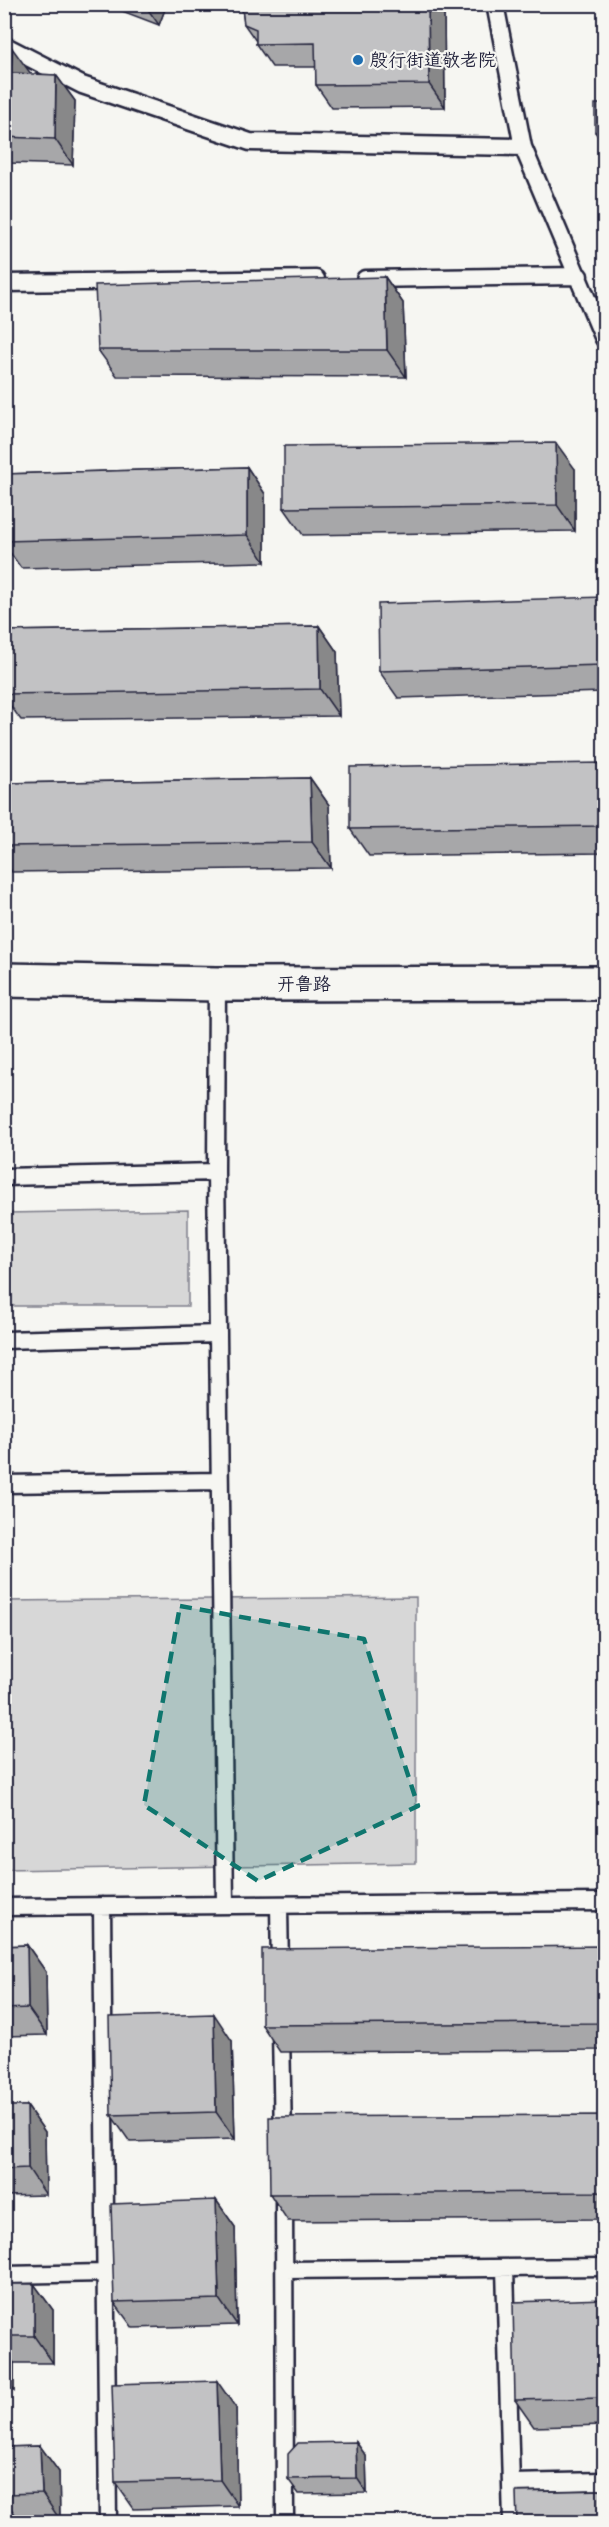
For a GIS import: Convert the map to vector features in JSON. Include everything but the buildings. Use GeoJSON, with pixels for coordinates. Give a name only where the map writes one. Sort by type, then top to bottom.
{"type":"FeatureCollection","features":[{"type":"Feature","properties":{"kind":"street","name":"开鲁路"},"geometry":{"type":"LineString","coordinates":[[4,980],[217,984],[604,984]]}},
{"type":"Feature","properties":{"kind":"lane"},"geometry":{"type":"LineString","coordinates":[[495,4],[523,147],[604,339]]}},
{"type":"Feature","properties":{"kind":"lane"},"geometry":{"type":"LineString","coordinates":[[4,45],[82,84],[250,142],[523,147]]}},
{"type":"Feature","properties":{"kind":"lane"},"geometry":{"type":"LineString","coordinates":[[352,279],[579,276]]}},
{"type":"Feature","properties":{"kind":"lane"},"geometry":{"type":"LineString","coordinates":[[4,283],[328,279]]}},
{"type":"Feature","properties":{"kind":"lane"},"geometry":{"type":"LineString","coordinates":[[217,984],[216,1172],[225,1905]]}},
{"type":"Feature","properties":{"kind":"lane"},"geometry":{"type":"LineString","coordinates":[[4,1177],[216,1172]]}},
{"type":"Feature","properties":{"kind":"lane"},"geometry":{"type":"LineString","coordinates":[[4,1340],[218,1334]]}},
{"type":"Feature","properties":{"kind":"lane"},"geometry":{"type":"LineString","coordinates":[[4,1484],[219,1481]]}},
{"type":"Feature","properties":{"kind":"lane"},"geometry":{"type":"LineString","coordinates":[[4,1906],[604,1902]]}},
{"type":"Feature","properties":{"kind":"lane"},"geometry":{"type":"LineString","coordinates":[[279,1905],[280,1987]]}},
{"type":"Feature","properties":{"kind":"lane"},"geometry":{"type":"LineString","coordinates":[[102,1906],[108,2523]]}},
{"type":"Feature","properties":{"kind":"lane"},"geometry":{"type":"LineString","coordinates":[[280,2010],[283,2152]]}},
{"type":"Feature","properties":{"kind":"lane"},"geometry":{"type":"LineString","coordinates":[[283,2175],[285,2523]]}},
{"type":"Feature","properties":{"kind":"lane"},"geometry":{"type":"LineString","coordinates":[[285,2270],[604,2267]]}},
{"type":"Feature","properties":{"kind":"lane"},"geometry":{"type":"LineString","coordinates":[[505,2268],[512,2523]]}},
{"type":"Feature","properties":{"kind":"lane"},"geometry":{"type":"LineString","coordinates":[[4,2275],[105,2273]]}},
{"type":"Feature","properties":{"kind":"lane"},"geometry":{"type":"LineString","coordinates":[[510,2483],[604,2481]]}},
{"type":"Feature","properties":{"kind":"highlighted area"},"geometry":{"type":"Polygon","coordinates":[[[180,1606],[364,1639],[418,1806],[258,1881],[144,1805],[180,1606]]]}},
{"type":"Feature","properties":{"kind":"shaded area"},"geometry":{"type":"Polygon","coordinates":[[[188,1210],[188,1306],[5,1306],[5,1213],[188,1210]]]}},
{"type":"Feature","properties":{"kind":"shaded area"},"geometry":{"type":"Polygon","coordinates":[[[416,1597],[416,1863],[5,1870],[4,1601],[416,1597]]]}},
{"type":"Feature","properties":{"kind":"place","name":"殷行街道敬老院"},"geometry":{"type":"Point","coordinates":[358,60]}}]}
